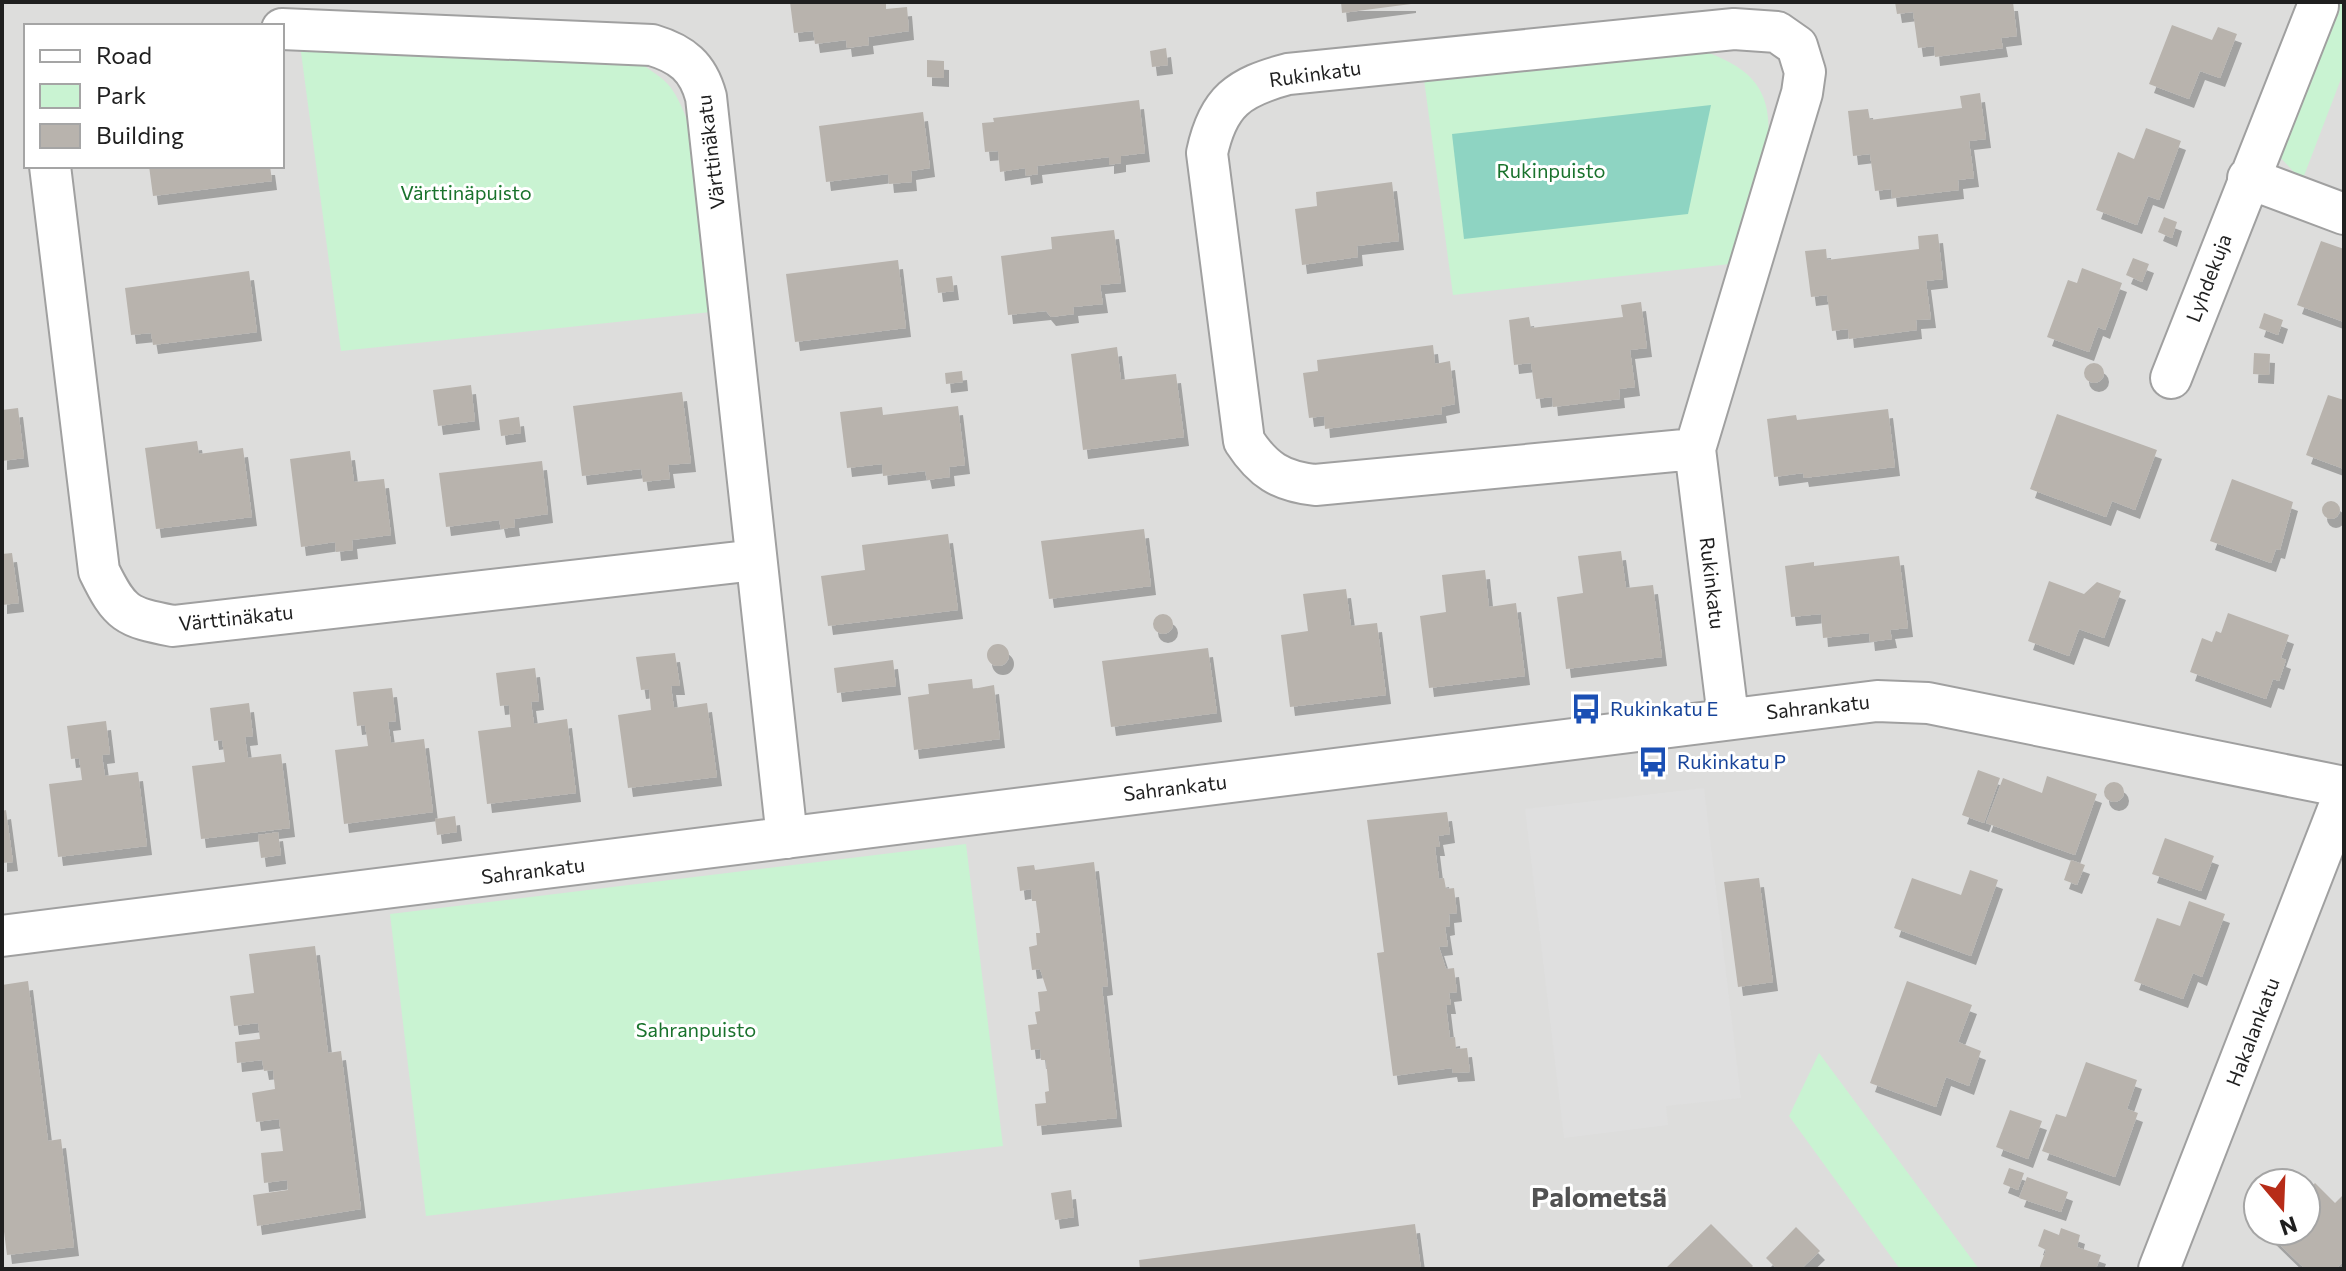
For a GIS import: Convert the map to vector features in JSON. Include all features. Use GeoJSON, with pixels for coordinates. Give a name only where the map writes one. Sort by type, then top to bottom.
{"type":"FeatureCollection","features":[{"type":"Feature","properties":{"kind":"street","name":"Lyhdekuja"},"geometry":{"type":"LineString","coordinates":[[2171,378],[2318,6]]}},
{"type":"Feature","properties":{"kind":"street","name":"Värttinäkatu"},"geometry":{"type":"LineString","coordinates":[[284,29],[652,45],[672,51],[688,61],[701,77],[706,97],[787,838]]}},
{"type":"Feature","properties":{"kind":"street","name":"Rukinkatu"},"geometry":{"type":"LineString","coordinates":[[1695,449],[1315,485],[1291,482],[1271,474],[1244,441],[1207,153],[1219,115],[1234,95],[1260,82],[1288,74],[1734,29],[1777,32],[1797,46],[1805,72],[1802,93],[1695,449],[1728,717]]}},
{"type":"Feature","properties":{"kind":"street","name":"Värttinäkatu"},"geometry":{"type":"LineString","coordinates":[[50,168],[99,571],[113,599],[134,618],[173,626],[756,560]]}},
{"type":"Feature","properties":{"kind":"street"},"geometry":{"type":"LineString","coordinates":[[2248,178],[2344,214]]}},
{"type":"Feature","properties":{"kind":"street","name":"Sahrankatu"},"geometry":{"type":"LineString","coordinates":[[2,936],[1728,717],[1877,701],[1928,703],[2344,787]]}},
{"type":"Feature","properties":{"kind":"street","name":"Hakalankatu"},"geometry":{"type":"LineString","coordinates":[[2170,1262],[2344,794]]}},
{"type":"Feature","properties":{"kind":"shaded area","name":"Palometsä"},"geometry":{"type":"Polygon","coordinates":[[[2,2],[2344,2],[2344,1269],[2,1269],[2,2]]]}},
{"type":"Feature","properties":{"kind":"shaded area"},"geometry":{"type":"Polygon","coordinates":[[[1704,788],[1741,1098],[1666,1106],[1668,1125],[1564,1138],[1525,809],[1704,788]]]}},
{"type":"Feature","properties":{"kind":"green space"},"geometry":{"type":"Polygon","coordinates":[[[2330,2],[2344,2],[2344,71],[2302,181],[2279,156],[2330,2]]]}},
{"type":"Feature","properties":{"kind":"green space","name":"Värttinäpuisto"},"geometry":{"type":"Polygon","coordinates":[[[300,45],[637,61],[671,88],[692,135],[702,196],[711,312],[341,351],[300,45]]]}},
{"type":"Feature","properties":{"kind":"green space","name":"Rukinpuisto"},"geometry":{"type":"Polygon","coordinates":[[[1686,45],[1736,66],[1758,87],[1765,102],[1768,141],[1730,264],[1453,295],[1423,72],[1686,45]]]}},
{"type":"Feature","properties":{"kind":"green space"},"geometry":{"type":"Polygon","coordinates":[[[1711,105],[1688,214],[1464,239],[1452,134],[1711,105]]]}},
{"type":"Feature","properties":{"kind":"green space","name":"Sahranpuisto"},"geometry":{"type":"Polygon","coordinates":[[[966,844],[1003,1146],[426,1216],[390,914],[966,844]]]}},
{"type":"Feature","properties":{"kind":"green space"},"geometry":{"type":"Polygon","coordinates":[[[1819,1053],[1979,1269],[1900,1269],[1789,1116],[1819,1053]]]}},
{"type":"Feature","properties":{"kind":"building"},"geometry":{"type":"Polygon","coordinates":[[[790,2],[886,2],[886,9],[907,7],[909,31],[868,37],[869,45],[847,48],[846,40],[815,44],[813,31],[794,33],[790,2]]]}},
{"type":"Feature","properties":{"kind":"building"},"geometry":{"type":"Polygon","coordinates":[[[1341,2],[1411,2],[1411,4],[1342,13],[1341,2]]]}},
{"type":"Feature","properties":{"kind":"building"},"geometry":{"type":"Polygon","coordinates":[[[1895,2],[2013,2],[2017,36],[2001,38],[2003,48],[1935,57],[1934,46],[1918,48],[1913,12],[1897,14],[1895,2]]]}},
{"type":"Feature","properties":{"kind":"building"},"geometry":{"type":"Polygon","coordinates":[[[2172,25],[2212,40],[2218,27],[2237,34],[2220,78],[2200,71],[2189,99],[2149,84],[2172,25]]]}},
{"type":"Feature","properties":{"kind":"building"},"geometry":{"type":"Polygon","coordinates":[[[1166,48],[1168,65],[1152,67],[1150,51],[1166,48]]]}},
{"type":"Feature","properties":{"kind":"building"},"geometry":{"type":"Polygon","coordinates":[[[927,60],[944,61],[944,78],[927,77],[927,60]]]}},
{"type":"Feature","properties":{"kind":"building"},"geometry":{"type":"Polygon","coordinates":[[[1980,93],[1986,139],[1969,141],[1974,178],[1958,180],[1959,190],[1892,198],[1891,189],[1875,191],[1870,154],[1853,156],[1848,111],[1868,109],[1870,120],[1962,108],[1960,96],[1980,93]]]}},
{"type":"Feature","properties":{"kind":"building"},"geometry":{"type":"Polygon","coordinates":[[[1139,100],[1145,153],[1121,156],[1121,163],[1109,165],[1109,157],[1037,166],[1038,174],[1026,176],[1025,168],[1000,172],[998,151],[985,152],[982,123],[994,122],[993,118],[1139,100]]]}},
{"type":"Feature","properties":{"kind":"building"},"geometry":{"type":"Polygon","coordinates":[[[923,112],[930,168],[911,171],[912,182],[889,184],[888,174],[826,182],[819,126],[923,112]]]}},
{"type":"Feature","properties":{"kind":"building"},"geometry":{"type":"Polygon","coordinates":[[[2146,128],[2181,141],[2159,200],[2148,196],[2137,225],[2096,210],[2118,152],[2134,159],[2146,128]]]}},
{"type":"Feature","properties":{"kind":"building"},"geometry":{"type":"Polygon","coordinates":[[[149,168],[270,168],[272,181],[153,196],[149,168]]]}},
{"type":"Feature","properties":{"kind":"building"},"geometry":{"type":"Polygon","coordinates":[[[1392,182],[1399,241],[1357,246],[1358,257],[1302,265],[1295,209],[1317,206],[1316,192],[1392,182]]]}},
{"type":"Feature","properties":{"kind":"building"},"geometry":{"type":"Polygon","coordinates":[[[2164,217],[2177,222],[2172,238],[2158,232],[2164,217]]]}},
{"type":"Feature","properties":{"kind":"building"},"geometry":{"type":"Polygon","coordinates":[[[1114,230],[1121,283],[1100,285],[1103,304],[1073,307],[1074,314],[1051,317],[1046,311],[1008,315],[1001,256],[1052,249],[1051,237],[1114,230]]]}},
{"type":"Feature","properties":{"kind":"building"},"geometry":{"type":"Polygon","coordinates":[[[1938,234],[1943,279],[1926,281],[1931,319],[1916,320],[1917,330],[1849,339],[1848,329],[1832,331],[1827,295],[1811,297],[1805,251],[1826,249],[1827,260],[1919,249],[1918,236],[1938,234]]]}},
{"type":"Feature","properties":{"kind":"building"},"geometry":{"type":"Polygon","coordinates":[[[2321,241],[2344,249],[2344,322],[2297,305],[2321,241]]]}},
{"type":"Feature","properties":{"kind":"building"},"geometry":{"type":"Polygon","coordinates":[[[2133,258],[2149,264],[2142,282],[2126,275],[2133,258]]]}},
{"type":"Feature","properties":{"kind":"building"},"geometry":{"type":"Polygon","coordinates":[[[898,260],[906,328],[795,342],[786,274],[898,260]]]}},
{"type":"Feature","properties":{"kind":"building"},"geometry":{"type":"Polygon","coordinates":[[[2082,268],[2122,283],[2105,330],[2098,327],[2089,352],[2047,337],[2068,280],[2077,283],[2082,268]]]}},
{"type":"Feature","properties":{"kind":"building"},"geometry":{"type":"Polygon","coordinates":[[[249,271],[257,332],[153,345],[151,333],[131,335],[125,288],[249,271]]]}},
{"type":"Feature","properties":{"kind":"building"},"geometry":{"type":"Polygon","coordinates":[[[952,276],[954,291],[938,293],[936,278],[952,276]]]}},
{"type":"Feature","properties":{"kind":"building"},"geometry":{"type":"Polygon","coordinates":[[[1641,302],[1647,348],[1630,350],[1635,387],[1619,389],[1620,399],[1553,407],[1552,397],[1536,399],[1531,363],[1514,365],[1509,320],[1529,317],[1531,328],[1623,317],[1621,305],[1641,302]]]}},
{"type":"Feature","properties":{"kind":"building"},"geometry":{"type":"Polygon","coordinates":[[[2264,313],[2283,320],[2278,335],[2259,328],[2264,313]]]}},
{"type":"Feature","properties":{"kind":"building"},"geometry":{"type":"Polygon","coordinates":[[[1433,345],[1435,364],[1450,361],[1455,404],[1441,407],[1442,414],[1325,429],[1324,416],[1309,418],[1303,373],[1318,371],[1317,360],[1433,345]]]}},
{"type":"Feature","properties":{"kind":"building"},"geometry":{"type":"Polygon","coordinates":[[[1117,347],[1121,380],[1176,374],[1184,437],[1083,450],[1071,354],[1117,347]]]}},
{"type":"Feature","properties":{"kind":"building"},"geometry":{"type":"Polygon","coordinates":[[[2254,353],[2270,354],[2269,375],[2253,374],[2254,353]]]}},
{"type":"Feature","properties":{"kind":"building"},"geometry":{"type":"Polygon","coordinates":[[[2094,363],[2101,366],[2104,373],[2101,380],[2094,383],[2087,380],[2084,373],[2087,366],[2094,363]]]}},
{"type":"Feature","properties":{"kind":"building"},"geometry":{"type":"Polygon","coordinates":[[[962,371],[963,382],[946,384],[945,373],[962,371]]]}},
{"type":"Feature","properties":{"kind":"building"},"geometry":{"type":"Polygon","coordinates":[[[471,385],[475,421],[438,426],[433,390],[471,385]]]}},
{"type":"Feature","properties":{"kind":"building"},"geometry":{"type":"Polygon","coordinates":[[[682,392],[691,463],[668,465],[670,479],[643,482],[641,469],[582,476],[573,406],[682,392]]]}},
{"type":"Feature","properties":{"kind":"building"},"geometry":{"type":"Polygon","coordinates":[[[2328,395],[2344,400],[2344,469],[2306,455],[2328,395]]]}},
{"type":"Feature","properties":{"kind":"building"},"geometry":{"type":"Polygon","coordinates":[[[958,406],[965,465],[949,467],[950,477],[927,480],[925,471],[883,476],[882,464],[847,468],[840,412],[882,407],[883,415],[958,406]]]}},
{"type":"Feature","properties":{"kind":"building"},"geometry":{"type":"Polygon","coordinates":[[[18,408],[24,458],[2,461],[2,410],[18,408]]]}},
{"type":"Feature","properties":{"kind":"building"},"geometry":{"type":"Polygon","coordinates":[[[1888,409],[1895,467],[1804,478],[1803,473],[1774,477],[1767,419],[1796,415],[1797,420],[1888,409]]]}},
{"type":"Feature","properties":{"kind":"building"},"geometry":{"type":"Polygon","coordinates":[[[2057,414],[2157,450],[2135,510],[2112,501],[2106,517],[2030,489],[2057,414]]]}},
{"type":"Feature","properties":{"kind":"building"},"geometry":{"type":"Polygon","coordinates":[[[519,417],[521,433],[501,436],[499,420],[519,417]]]}},
{"type":"Feature","properties":{"kind":"building"},"geometry":{"type":"Polygon","coordinates":[[[197,441],[199,454],[243,448],[252,517],[156,529],[145,448],[197,441]]]}},
{"type":"Feature","properties":{"kind":"building"},"geometry":{"type":"Polygon","coordinates":[[[350,451],[354,482],[384,479],[391,535],[352,540],[353,550],[336,552],[335,542],[301,547],[290,459],[350,451]]]}},
{"type":"Feature","properties":{"kind":"building"},"geometry":{"type":"Polygon","coordinates":[[[542,461],[548,514],[514,519],[515,527],[501,529],[499,520],[446,527],[439,473],[542,461]]]}},
{"type":"Feature","properties":{"kind":"building"},"geometry":{"type":"Polygon","coordinates":[[[2232,479],[2293,502],[2280,550],[2276,549],[2271,563],[2210,541],[2232,479]]]}},
{"type":"Feature","properties":{"kind":"building"},"geometry":{"type":"Polygon","coordinates":[[[2331,501],[2338,503],[2338,517],[2331,519],[2324,517],[2322,510],[2324,503],[2331,501]]]}},
{"type":"Feature","properties":{"kind":"building"},"geometry":{"type":"Polygon","coordinates":[[[1144,529],[1151,586],[1049,599],[1041,541],[1144,529]]]}},
{"type":"Feature","properties":{"kind":"building"},"geometry":{"type":"Polygon","coordinates":[[[948,534],[958,610],[828,626],[821,576],[865,570],[862,545],[948,534]]]}},
{"type":"Feature","properties":{"kind":"building"},"geometry":{"type":"Polygon","coordinates":[[[1621,551],[1626,588],[1653,585],[1662,657],[1566,669],[1557,597],[1583,593],[1578,556],[1621,551]]]}},
{"type":"Feature","properties":{"kind":"building"},"geometry":{"type":"Polygon","coordinates":[[[12,553],[19,603],[2,605],[2,554],[12,553]]]}},
{"type":"Feature","properties":{"kind":"building"},"geometry":{"type":"Polygon","coordinates":[[[1899,556],[1908,628],[1890,630],[1892,639],[1870,642],[1869,633],[1823,638],[1821,614],[1791,617],[1785,566],[1814,562],[1814,566],[1899,556]]]}},
{"type":"Feature","properties":{"kind":"building"},"geometry":{"type":"Polygon","coordinates":[[[1485,570],[1489,607],[1516,603],[1525,676],[1429,688],[1420,616],[1446,612],[1442,575],[1485,570]]]}},
{"type":"Feature","properties":{"kind":"building"},"geometry":{"type":"Polygon","coordinates":[[[2049,581],[2084,594],[2097,582],[2121,591],[2104,638],[2079,629],[2069,656],[2028,641],[2049,581]]]}},
{"type":"Feature","properties":{"kind":"building"},"geometry":{"type":"Polygon","coordinates":[[[1346,589],[1351,626],[1377,623],[1386,695],[1290,707],[1281,635],[1308,631],[1303,594],[1346,589]]]}},
{"type":"Feature","properties":{"kind":"building"},"geometry":{"type":"Polygon","coordinates":[[[2228,613],[2289,635],[2281,658],[2286,660],[2279,681],[2273,679],[2266,699],[2190,672],[2202,638],[2212,642],[2216,631],[2221,633],[2228,613]]]}},
{"type":"Feature","properties":{"kind":"building"},"geometry":{"type":"Polygon","coordinates":[[[1163,614],[1170,617],[1173,624],[1170,631],[1163,634],[1156,631],[1153,624],[1156,617],[1163,614]]]}},
{"type":"Feature","properties":{"kind":"building"},"geometry":{"type":"Polygon","coordinates":[[[998,644],[1006,647],[1009,655],[1006,663],[998,666],[990,663],[987,655],[990,647],[998,644]]]}},
{"type":"Feature","properties":{"kind":"building"},"geometry":{"type":"Polygon","coordinates":[[[1208,648],[1217,713],[1111,727],[1102,661],[1208,648]]]}},
{"type":"Feature","properties":{"kind":"building"},"geometry":{"type":"Polygon","coordinates":[[[675,653],[680,686],[671,686],[674,708],[707,703],[717,777],[628,788],[618,715],[651,710],[649,689],[641,690],[636,657],[675,653]]]}},
{"type":"Feature","properties":{"kind":"building"},"geometry":{"type":"Polygon","coordinates":[[[893,660],[896,686],[837,693],[834,668],[893,660]]]}},
{"type":"Feature","properties":{"kind":"building"},"geometry":{"type":"Polygon","coordinates":[[[535,668],[539,701],[531,702],[534,724],[567,719],[576,793],[487,804],[478,731],[511,727],[509,705],[500,706],[496,673],[535,668]]]}},
{"type":"Feature","properties":{"kind":"building"},"geometry":{"type":"Polygon","coordinates":[[[972,679],[973,689],[994,685],[1000,739],[914,750],[908,697],[929,694],[928,684],[972,679]]]}},
{"type":"Feature","properties":{"kind":"building"},"geometry":{"type":"Polygon","coordinates":[[[392,688],[396,721],[388,722],[391,743],[424,739],[433,812],[344,824],[335,750],[368,746],[365,725],[357,726],[353,692],[392,688]]]}},
{"type":"Feature","properties":{"kind":"building"},"geometry":{"type":"Polygon","coordinates":[[[249,703],[253,736],[245,737],[248,758],[281,754],[290,828],[201,839],[192,766],[225,762],[222,740],[214,741],[210,708],[249,703]]]}},
{"type":"Feature","properties":{"kind":"building"},"geometry":{"type":"Polygon","coordinates":[[[106,721],[110,754],[102,755],[105,776],[138,772],[147,846],[58,857],[49,784],[82,780],[79,758],[71,759],[67,726],[106,721]]]}},
{"type":"Feature","properties":{"kind":"building"},"geometry":{"type":"Polygon","coordinates":[[[1978,770],[2000,778],[1984,823],[1962,815],[1978,770]]]}},
{"type":"Feature","properties":{"kind":"building"},"geometry":{"type":"Polygon","coordinates":[[[2047,776],[2097,794],[2075,855],[1986,823],[2003,778],[2042,793],[2047,776]]]}},
{"type":"Feature","properties":{"kind":"building"},"geometry":{"type":"Polygon","coordinates":[[[2114,782],[2121,785],[2124,792],[2121,799],[2114,802],[2107,799],[2104,792],[2107,785],[2114,782]]]}},
{"type":"Feature","properties":{"kind":"building"},"geometry":{"type":"Polygon","coordinates":[[[6,810],[13,862],[2,863],[2,811],[6,810]]]}},
{"type":"Feature","properties":{"kind":"building"},"geometry":{"type":"Polygon","coordinates":[[[1447,812],[1450,834],[1438,836],[1440,847],[1435,847],[1439,879],[1444,878],[1446,889],[1454,888],[1457,913],[1449,914],[1450,926],[1445,927],[1448,946],[1439,947],[1446,969],[1454,968],[1457,992],[1449,993],[1451,1005],[1446,1005],[1450,1038],[1455,1037],[1456,1049],[1467,1048],[1470,1072],[1453,1073],[1452,1068],[1393,1076],[1377,953],[1384,952],[1367,820],[1447,812]]]}},
{"type":"Feature","properties":{"kind":"building"},"geometry":{"type":"Polygon","coordinates":[[[455,816],[457,832],[437,835],[435,819],[455,816]]]}},
{"type":"Feature","properties":{"kind":"building"},"geometry":{"type":"Polygon","coordinates":[[[278,832],[281,855],[261,858],[258,835],[278,832]]]}},
{"type":"Feature","properties":{"kind":"building"},"geometry":{"type":"Polygon","coordinates":[[[2165,838],[2214,856],[2201,891],[2152,874],[2165,838]]]}},
{"type":"Feature","properties":{"kind":"building"},"geometry":{"type":"Polygon","coordinates":[[[2071,860],[2085,865],[2077,885],[2064,880],[2071,860]]]}},
{"type":"Feature","properties":{"kind":"building"},"geometry":{"type":"Polygon","coordinates":[[[1094,862],[1108,986],[1102,987],[1117,1118],[1037,1126],[1035,1104],[1046,1103],[1045,1092],[1049,1091],[1046,1060],[1041,1060],[1040,1049],[1031,1050],[1028,1025],[1037,1024],[1035,1012],[1040,1011],[1038,992],[1047,991],[1040,969],[1032,970],[1029,947],[1037,945],[1036,933],[1040,933],[1036,901],[1032,901],[1031,889],[1020,891],[1017,867],[1034,865],[1035,870],[1094,862]]]}},
{"type":"Feature","properties":{"kind":"building"},"geometry":{"type":"Polygon","coordinates":[[[1970,870],[1998,880],[1971,956],[1894,928],[1912,878],[1961,895],[1970,870]]]}},
{"type":"Feature","properties":{"kind":"building"},"geometry":{"type":"Polygon","coordinates":[[[1759,878],[1773,982],[1738,987],[1724,882],[1759,878]]]}},
{"type":"Feature","properties":{"kind":"building"},"geometry":{"type":"Polygon","coordinates":[[[2189,901],[2225,914],[2202,977],[2193,973],[2183,999],[2134,981],[2157,918],[2180,926],[2189,901]]]}},
{"type":"Feature","properties":{"kind":"building"},"geometry":{"type":"Polygon","coordinates":[[[315,946],[328,1053],[341,1051],[361,1209],[257,1226],[253,1195],[288,1190],[287,1180],[264,1183],[261,1153],[283,1151],[279,1119],[256,1122],[252,1093],[275,1089],[273,1070],[264,1071],[262,1060],[237,1063],[235,1042],[260,1039],[258,1023],[234,1026],[230,996],[254,993],[249,954],[315,946]]]}},
{"type":"Feature","properties":{"kind":"building"},"geometry":{"type":"Polygon","coordinates":[[[28,981],[48,1141],[61,1139],[74,1247],[7,1255],[2,1216],[2,985],[28,981]]]}},
{"type":"Feature","properties":{"kind":"building"},"geometry":{"type":"Polygon","coordinates":[[[1907,981],[1972,1005],[1958,1042],[1981,1051],[1969,1086],[1946,1077],[1936,1107],[1870,1083],[1907,981]]]}},
{"type":"Feature","properties":{"kind":"building"},"geometry":{"type":"Polygon","coordinates":[[[2086,1062],[2137,1080],[2127,1109],[2138,1113],[2115,1177],[2042,1151],[2056,1114],[2066,1117],[2086,1062]]]}},
{"type":"Feature","properties":{"kind":"building"},"geometry":{"type":"Polygon","coordinates":[[[2010,1110],[2042,1121],[2028,1159],[1996,1147],[2010,1110]]]}},
{"type":"Feature","properties":{"kind":"building"},"geometry":{"type":"Polygon","coordinates":[[[2009,1168],[2024,1173],[2018,1190],[2003,1184],[2009,1168]]]}},
{"type":"Feature","properties":{"kind":"building"},"geometry":{"type":"Polygon","coordinates":[[[2027,1177],[2068,1192],[2061,1212],[2019,1198],[2027,1177]]]}},
{"type":"Feature","properties":{"kind":"building"},"geometry":{"type":"Polygon","coordinates":[[[1071,1190],[1074,1217],[1055,1220],[1051,1193],[1071,1190]]]}},
{"type":"Feature","properties":{"kind":"building"},"geometry":{"type":"Polygon","coordinates":[[[2322,1190],[2335,1203],[2344,1194],[2344,1261],[2336,1269],[2305,1269],[2282,1247],[2322,1247],[2322,1190]]]}},
{"type":"Feature","properties":{"kind":"building"},"geometry":{"type":"Polygon","coordinates":[[[1415,1224],[1421,1269],[1140,1269],[1139,1260],[1415,1224]]]}},
{"type":"Feature","properties":{"kind":"building"},"geometry":{"type":"Polygon","coordinates":[[[1711,1224],[1753,1266],[1750,1269],[1665,1269],[1711,1224]]]}},
{"type":"Feature","properties":{"kind":"building"},"geometry":{"type":"Polygon","coordinates":[[[1796,1227],[1820,1251],[1801,1269],[1777,1269],[1766,1258],[1796,1227]]]}},
{"type":"Feature","properties":{"kind":"building"},"geometry":{"type":"Polygon","coordinates":[[[2061,1228],[2080,1235],[2077,1247],[2101,1255],[2096,1269],[2039,1269],[2046,1250],[2038,1246],[2044,1229],[2059,1235],[2061,1228]]]}},
{"type":"Feature","properties":{"kind":"place","name":"Rukinkatu E"},"geometry":{"type":"Point","coordinates":[1586,709]}},
{"type":"Feature","properties":{"kind":"place","name":"Rukinkatu P"},"geometry":{"type":"Point","coordinates":[1653,762]}},
{"type":"Feature","properties":{"kind":"district","name":"Palometsä"},"geometry":{"type":"Point","coordinates":[1599,1197]}}]}
